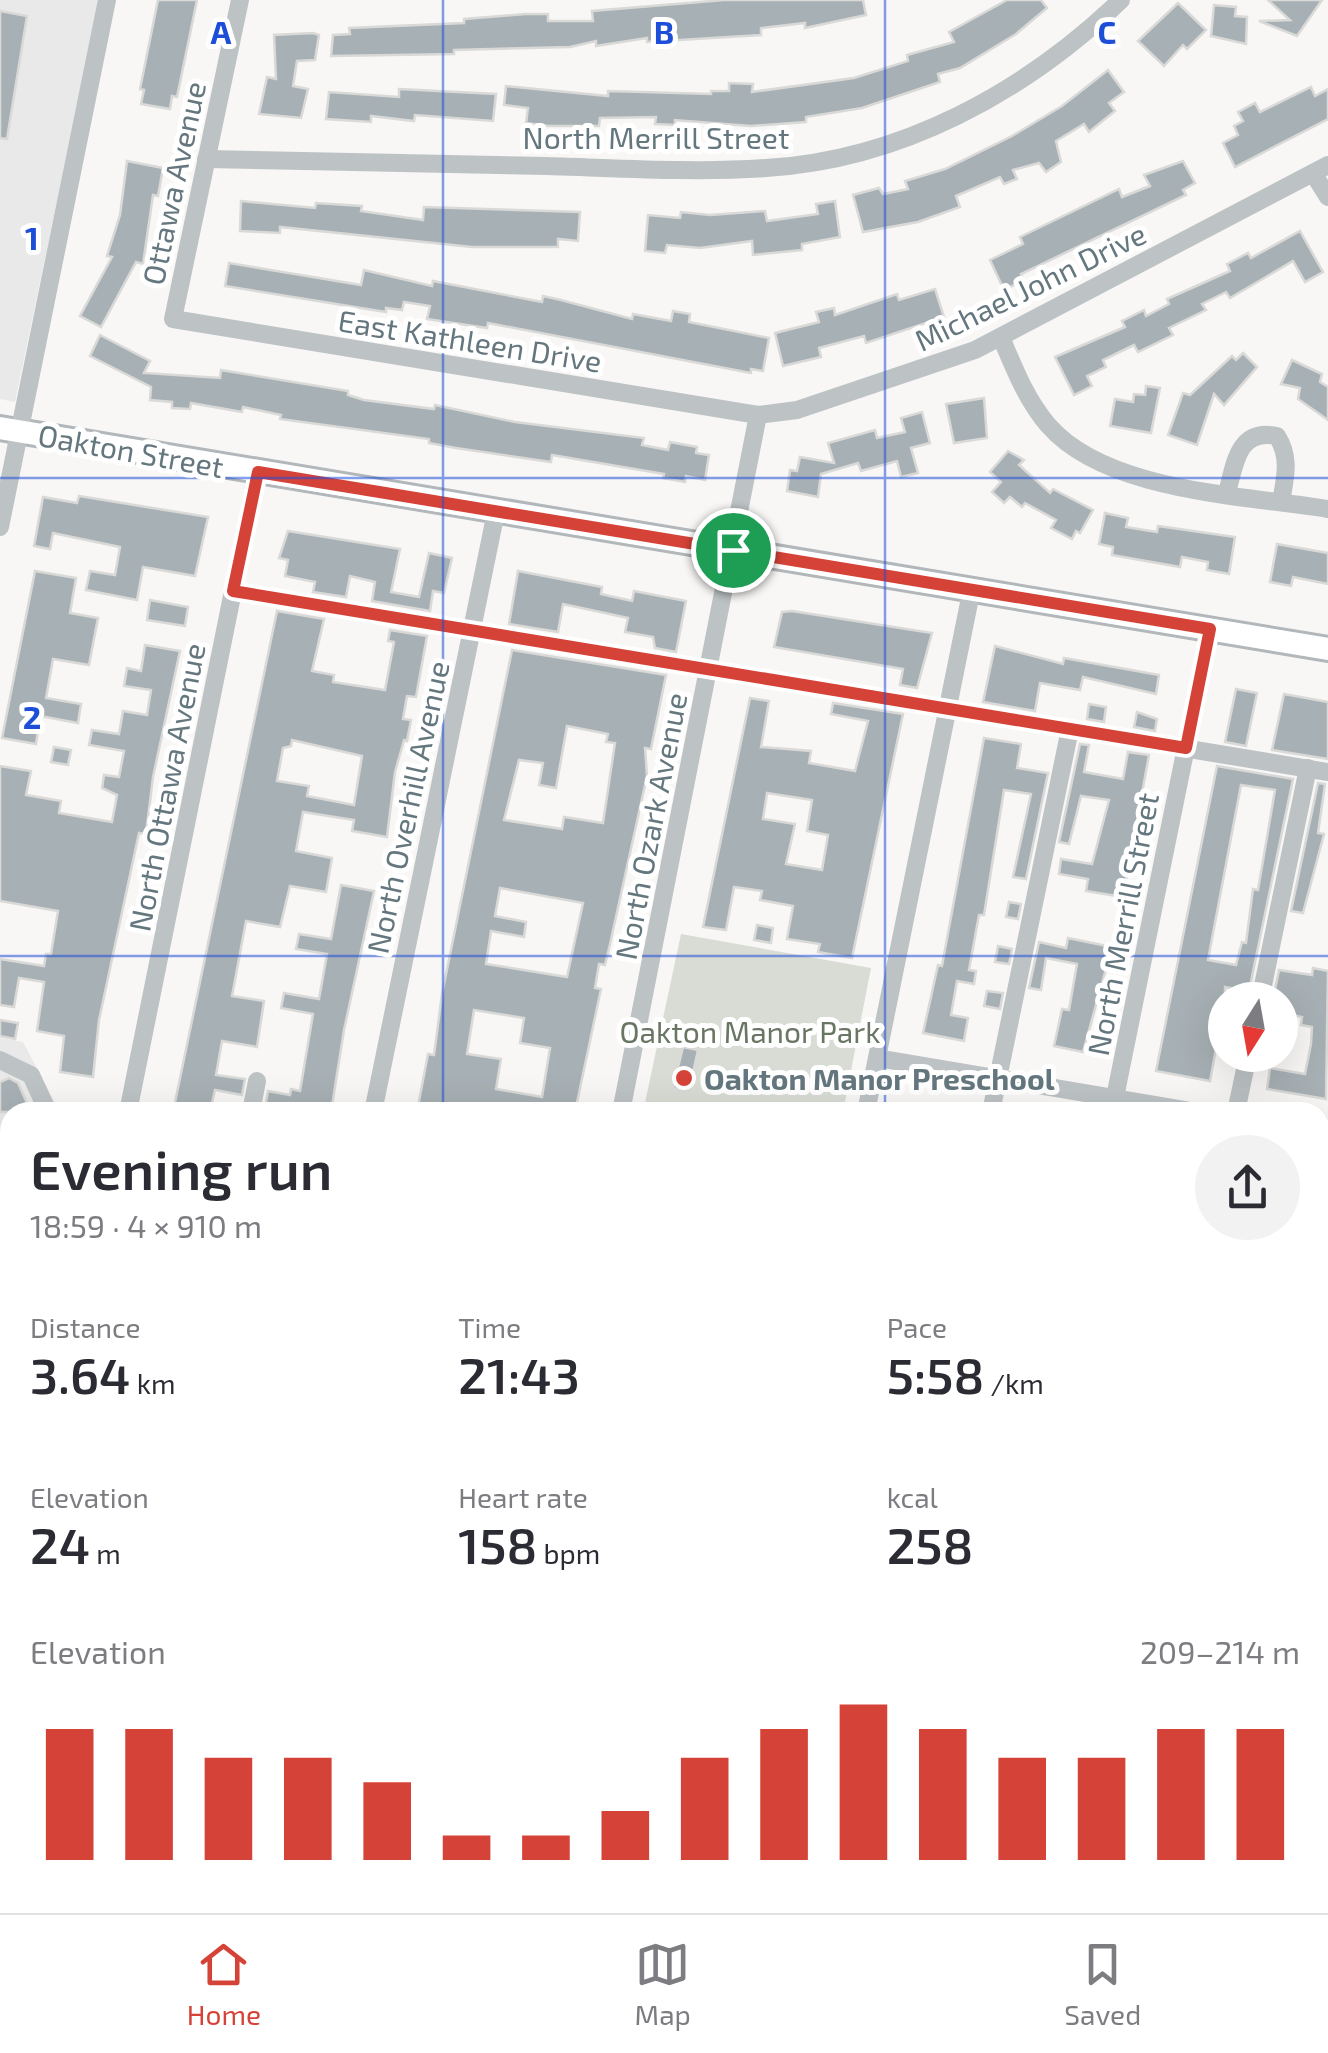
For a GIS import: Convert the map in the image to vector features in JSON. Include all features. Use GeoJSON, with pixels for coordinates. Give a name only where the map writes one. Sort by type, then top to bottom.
{"type":"FeatureCollection","features":[{"type":"Feature","properties":{"kind":"main road","name":"Oakton Street"},"geometry":{"type":"LineString","coordinates":[[10,430],[1328,649]]}},
{"type":"Feature","properties":{"kind":"street"},"geometry":{"type":"LineString","coordinates":[[0,527],[10,430],[106,0]]}},
{"type":"Feature","properties":{"kind":"street","name":"Ottawa Avenue"},"geometry":{"type":"LineString","coordinates":[[173,320],[240,0]]}},
{"type":"Feature","properties":{"kind":"street","name":"North Merrill Street"},"geometry":{"type":"LineString","coordinates":[[206,158],[721,170],[820,160],[912,135],[996,97],[1070,46],[1121,0]]}},
{"type":"Feature","properties":{"kind":"street"},"geometry":{"type":"LineString","coordinates":[[1321,169],[1328,197]]}},
{"type":"Feature","properties":{"kind":"street","name":"Michael John Drive"},"geometry":{"type":"LineString","coordinates":[[758,415],[776,415],[830,400],[926,368],[1001,337],[1321,169]]}},
{"type":"Feature","properties":{"kind":"street","name":"East Kathleen Drive"},"geometry":{"type":"LineString","coordinates":[[173,320],[758,415]]}},
{"type":"Feature","properties":{"kind":"street"},"geometry":{"type":"LineString","coordinates":[[1001,337],[1033,405],[1073,448],[1121,474],[1328,509]]}},
{"type":"Feature","properties":{"kind":"street"},"geometry":{"type":"LineString","coordinates":[[733,550],[758,415]]}},
{"type":"Feature","properties":{"kind":"street"},"geometry":{"type":"LineString","coordinates":[[1227,492],[1238,450],[1246,439],[1264,434],[1277,436],[1287,463],[1281,502]]}},
{"type":"Feature","properties":{"kind":"street","name":"North Ottawa Avenue"},"geometry":{"type":"LineString","coordinates":[[130,1102],[258,472]]}},
{"type":"Feature","properties":{"kind":"street","name":"North Overhill Avenue"},"geometry":{"type":"LineString","coordinates":[[374,1102],[496,512]]}},
{"type":"Feature","properties":{"kind":"street","name":"North Ozark Avenue"},"geometry":{"type":"LineString","coordinates":[[623,1102],[733,550]]}},
{"type":"Feature","properties":{"kind":"street"},"geometry":{"type":"LineString","coordinates":[[868,1102],[972,588]]}},
{"type":"Feature","properties":{"kind":"street"},"geometry":{"type":"LineString","coordinates":[[233,591],[1328,772]]}},
{"type":"Feature","properties":{"kind":"street","name":"North Merrill Street"},"geometry":{"type":"LineString","coordinates":[[1115,1102],[1210,629]]}},
{"type":"Feature","properties":{"kind":"street"},"geometry":{"type":"LineString","coordinates":[[993,1102],[1070,729]]}},
{"type":"Feature","properties":{"kind":"street"},"geometry":{"type":"LineString","coordinates":[[1264,982],[1308,768]]}},
{"type":"Feature","properties":{"kind":"street"},"geometry":{"type":"LineString","coordinates":[[877,1058],[998,1079],[1097,1102]]}},
{"type":"Feature","properties":{"kind":"street"},"geometry":{"type":"LineString","coordinates":[[0,1060],[31,1076],[43,1102]]}},
{"type":"Feature","properties":{"kind":"street"},"geometry":{"type":"LineString","coordinates":[[1238,1102],[1244,1072]]}},
{"type":"Feature","properties":{"kind":"street"},"geometry":{"type":"LineString","coordinates":[[252,1102],[257,1081]]}},
{"type":"Feature","properties":{"kind":"shaded area"},"geometry":{"type":"Polygon","coordinates":[[[0,0],[99,0],[15,402],[0,399],[0,0]]]}},
{"type":"Feature","properties":{"kind":"shaded area"},"geometry":{"type":"Polygon","coordinates":[[[0,1038],[23,1042],[55,1102],[0,1102],[0,1038]]]}},
{"type":"Feature","properties":{"kind":"green space","name":"Oakton Manor Park"},"geometry":{"type":"Polygon","coordinates":[[[681,934],[871,968],[845,1102],[645,1102],[681,934]]]}},
{"type":"Feature","properties":{"kind":"building"},"geometry":{"type":"Polygon","coordinates":[[[158,0],[197,0],[177,97],[172,96],[170,109],[141,104],[144,90],[140,89],[158,0]]]}},
{"type":"Feature","properties":{"kind":"building"},"geometry":{"type":"Polygon","coordinates":[[[724,0],[863,0],[866,15],[805,28],[805,23],[761,28],[761,35],[647,42],[647,38],[596,46],[596,41],[570,47],[454,50],[454,54],[331,56],[333,35],[350,34],[349,28],[464,23],[464,19],[525,14],[548,14],[548,21],[593,21],[592,11],[724,0]]]}},
{"type":"Feature","properties":{"kind":"building"},"geometry":{"type":"Polygon","coordinates":[[[1007,0],[1041,0],[1047,8],[1016,34],[960,68],[938,74],[940,82],[862,108],[806,117],[806,122],[751,126],[675,120],[675,125],[655,124],[656,117],[600,118],[599,126],[548,126],[526,123],[528,108],[504,105],[506,86],[608,96],[608,91],[711,94],[729,91],[729,83],[753,84],[752,92],[854,78],[908,61],[907,55],[954,42],[949,32],[1007,0]]]}},
{"type":"Feature","properties":{"kind":"building"},"geometry":{"type":"Polygon","coordinates":[[[1268,0],[1322,0],[1297,36],[1259,21],[1290,20],[1268,0]]]}},
{"type":"Feature","properties":{"kind":"building"},"geometry":{"type":"Polygon","coordinates":[[[1178,3],[1206,30],[1187,49],[1183,45],[1164,66],[1138,41],[1178,3]]]}},
{"type":"Feature","properties":{"kind":"building"},"geometry":{"type":"Polygon","coordinates":[[[1214,5],[1236,7],[1235,16],[1247,17],[1246,44],[1211,36],[1214,5]]]}},
{"type":"Feature","properties":{"kind":"building"},"geometry":{"type":"Polygon","coordinates":[[[0,11],[27,16],[7,139],[0,138],[0,11]]]}},
{"type":"Feature","properties":{"kind":"building"},"geometry":{"type":"Polygon","coordinates":[[[274,35],[319,35],[315,60],[297,61],[293,86],[308,89],[301,118],[259,114],[267,77],[276,79],[274,35]]]}},
{"type":"Feature","properties":{"kind":"building"},"geometry":{"type":"Polygon","coordinates":[[[1108,70],[1124,92],[1109,103],[1115,111],[1089,132],[1084,124],[1056,141],[1061,162],[1046,172],[1039,163],[1013,170],[1017,179],[1004,184],[1000,177],[956,196],[960,207],[918,222],[863,232],[853,195],[879,188],[883,194],[908,189],[905,181],[945,169],[1012,136],[1062,106],[1108,70]]]}},
{"type":"Feature","properties":{"kind":"building"},"geometry":{"type":"Polygon","coordinates":[[[1311,87],[1315,96],[1328,89],[1328,119],[1235,167],[1223,143],[1238,135],[1234,126],[1243,121],[1238,112],[1255,103],[1260,112],[1311,87]]]}},
{"type":"Feature","properties":{"kind":"building"},"geometry":{"type":"Polygon","coordinates":[[[399,89],[496,94],[493,121],[415,115],[414,121],[371,116],[371,122],[326,119],[329,92],[399,97],[399,89]]]}},
{"type":"Feature","properties":{"kind":"building"},"geometry":{"type":"Polygon","coordinates":[[[127,161],[163,168],[158,196],[153,195],[143,264],[136,262],[101,327],[80,316],[112,257],[107,256],[120,215],[127,161]]]}},
{"type":"Feature","properties":{"kind":"building"},"geometry":{"type":"Polygon","coordinates":[[[1183,161],[1195,183],[1183,190],[1186,195],[1021,274],[1024,280],[1004,290],[990,260],[1023,244],[1020,237],[1119,189],[1122,197],[1150,186],[1144,175],[1183,161]]]}},
{"type":"Feature","properties":{"kind":"building"},"geometry":{"type":"Polygon","coordinates":[[[241,201],[315,208],[316,203],[362,206],[361,211],[423,220],[424,207],[580,212],[578,241],[558,239],[558,247],[472,247],[280,227],[280,233],[240,231],[241,201]]]}},
{"type":"Feature","properties":{"kind":"building"},"geometry":{"type":"Polygon","coordinates":[[[835,201],[840,237],[802,244],[802,250],[753,255],[752,241],[700,248],[667,245],[665,253],[645,251],[648,215],[680,218],[681,212],[710,215],[765,211],[767,221],[818,214],[816,204],[835,201]]]}},
{"type":"Feature","properties":{"kind":"building"},"geometry":{"type":"Polygon","coordinates":[[[1300,231],[1323,272],[1305,282],[1293,261],[1230,298],[1226,292],[1202,304],[1206,310],[1169,328],[1173,335],[1138,352],[1134,345],[1103,360],[1106,367],[1087,376],[1092,386],[1074,395],[1055,357],[1125,327],[1122,321],[1144,310],[1146,316],[1169,304],[1167,299],[1230,271],[1227,264],[1248,253],[1251,258],[1300,231]]]}},
{"type":"Feature","properties":{"kind":"building"},"geometry":{"type":"Polygon","coordinates":[[[229,263],[361,285],[364,270],[432,286],[433,281],[542,302],[543,296],[632,319],[633,314],[671,321],[673,311],[690,314],[689,322],[769,338],[763,371],[751,369],[751,373],[488,323],[487,328],[427,319],[430,306],[404,302],[402,310],[386,308],[386,312],[225,286],[229,263]]]}},
{"type":"Feature","properties":{"kind":"building"},"geometry":{"type":"Polygon","coordinates":[[[935,289],[944,317],[866,343],[864,336],[819,348],[821,357],[783,366],[775,333],[819,322],[816,312],[834,308],[835,315],[897,294],[899,300],[935,289]]]}},
{"type":"Feature","properties":{"kind":"building"},"geometry":{"type":"Polygon","coordinates":[[[100,335],[150,361],[144,373],[220,378],[221,370],[348,391],[348,395],[364,400],[434,409],[435,405],[515,422],[644,438],[642,445],[668,450],[670,442],[697,447],[696,453],[709,455],[705,480],[686,476],[685,482],[663,478],[664,474],[552,455],[551,462],[456,448],[429,443],[429,439],[280,419],[281,415],[243,407],[242,412],[191,403],[190,409],[172,408],[172,402],[150,400],[151,387],[90,356],[100,335]]]}},
{"type":"Feature","properties":{"kind":"building"},"geometry":{"type":"Polygon","coordinates":[[[1243,353],[1257,367],[1224,405],[1214,394],[1197,445],[1168,435],[1183,393],[1190,395],[1232,356],[1236,360],[1243,353]]]}},
{"type":"Feature","properties":{"kind":"building"},"geometry":{"type":"Polygon","coordinates":[[[1292,360],[1322,374],[1320,382],[1328,387],[1328,420],[1298,399],[1300,388],[1281,384],[1292,360]]]}},
{"type":"Feature","properties":{"kind":"building"},"geometry":{"type":"Polygon","coordinates":[[[1146,386],[1160,388],[1151,433],[1110,426],[1115,399],[1133,402],[1134,394],[1145,395],[1146,386]]]}},
{"type":"Feature","properties":{"kind":"building"},"geometry":{"type":"Polygon","coordinates":[[[984,398],[987,438],[954,443],[946,404],[984,398]]]}},
{"type":"Feature","properties":{"kind":"building"},"geometry":{"type":"Polygon","coordinates":[[[922,412],[930,443],[911,448],[918,473],[901,477],[897,461],[861,471],[858,463],[821,474],[818,497],[787,491],[790,470],[797,471],[800,457],[834,463],[828,443],[875,430],[877,438],[905,432],[901,418],[922,412]]]}},
{"type":"Feature","properties":{"kind":"building"},"geometry":{"type":"Polygon","coordinates":[[[1008,451],[1024,460],[1019,465],[1050,493],[1053,489],[1093,510],[1080,533],[1076,531],[1072,539],[1051,528],[1056,520],[1025,503],[1022,507],[1010,497],[1004,503],[992,492],[1001,482],[990,472],[1008,451]]]}},
{"type":"Feature","properties":{"kind":"building"},"geometry":{"type":"Polygon","coordinates":[[[79,496],[208,517],[195,576],[143,567],[137,600],[86,590],[90,571],[115,575],[120,547],[53,533],[50,549],[34,546],[43,497],[77,503],[79,496]]]}},
{"type":"Feature","properties":{"kind":"building"},"geometry":{"type":"Polygon","coordinates":[[[1105,513],[1128,518],[1126,527],[1157,532],[1158,526],[1235,537],[1229,574],[1207,570],[1208,562],[1182,557],[1180,567],[1112,555],[1113,547],[1099,544],[1105,513]]]}},
{"type":"Feature","properties":{"kind":"building"},"geometry":{"type":"Polygon","coordinates":[[[288,531],[400,549],[391,592],[419,597],[429,553],[452,558],[444,593],[433,591],[430,611],[372,601],[375,582],[350,576],[346,597],[313,592],[315,582],[285,576],[288,560],[279,558],[288,531]]]}},
{"type":"Feature","properties":{"kind":"building"},"geometry":{"type":"Polygon","coordinates":[[[1277,544],[1328,553],[1328,584],[1293,577],[1291,586],[1270,582],[1277,544]]]}},
{"type":"Feature","properties":{"kind":"building"},"geometry":{"type":"Polygon","coordinates":[[[35,571],[76,578],[70,613],[98,618],[89,665],[53,659],[46,698],[81,704],[78,723],[40,716],[36,744],[2,738],[35,571]]]}},
{"type":"Feature","properties":{"kind":"building"},"geometry":{"type":"Polygon","coordinates":[[[518,571],[602,587],[601,594],[632,601],[634,591],[686,601],[676,652],[655,648],[653,637],[625,632],[628,618],[563,604],[558,632],[509,624],[518,571]]]}},
{"type":"Feature","properties":{"kind":"building"},"geometry":{"type":"Polygon","coordinates":[[[150,600],[188,607],[185,626],[147,620],[150,600]]]}},
{"type":"Feature","properties":{"kind":"building"},"geometry":{"type":"Polygon","coordinates":[[[277,611],[324,619],[312,671],[334,675],[333,682],[385,690],[394,642],[388,641],[390,630],[427,636],[416,697],[407,696],[403,719],[411,720],[395,772],[387,837],[352,831],[354,820],[303,812],[296,851],[332,858],[326,892],[290,886],[280,927],[246,921],[232,996],[264,1001],[257,1047],[222,1041],[216,1075],[245,1079],[242,1095],[215,1090],[212,1102],[175,1102],[277,611]],[[292,740],[291,746],[283,748],[277,781],[309,786],[307,796],[354,805],[362,756],[292,740]]]}},
{"type":"Feature","properties":{"kind":"building"},"geometry":{"type":"Polygon","coordinates":[[[782,612],[932,633],[917,688],[900,685],[903,669],[774,647],[782,612]]]}},
{"type":"Feature","properties":{"kind":"building"},"geometry":{"type":"Polygon","coordinates":[[[145,645],[180,651],[153,777],[146,834],[139,833],[99,1020],[93,1077],[60,1072],[64,1036],[37,1031],[44,982],[19,978],[14,1007],[0,1005],[0,959],[44,966],[46,954],[51,954],[58,911],[0,901],[0,766],[31,771],[26,795],[61,801],[59,813],[112,822],[117,795],[102,788],[104,775],[119,777],[124,751],[89,745],[92,730],[119,734],[123,711],[147,715],[151,690],[124,686],[127,668],[141,671],[145,645]]]}},
{"type":"Feature","properties":{"kind":"building"},"geometry":{"type":"Polygon","coordinates":[[[995,646],[1063,664],[1064,658],[1159,675],[1156,694],[1083,677],[1080,690],[1040,683],[1035,711],[983,702],[995,646]]]}},
{"type":"Feature","properties":{"kind":"building"},"geometry":{"type":"Polygon","coordinates":[[[512,650],[666,675],[651,749],[645,748],[647,776],[610,944],[605,965],[599,964],[595,988],[601,989],[577,1102],[419,1102],[428,1054],[434,1055],[442,994],[512,650]],[[567,726],[556,788],[539,785],[543,763],[519,760],[504,820],[562,829],[564,817],[603,823],[615,743],[606,742],[608,734],[567,726]],[[500,888],[495,916],[526,922],[524,937],[491,931],[486,964],[567,977],[583,903],[500,888]],[[474,1010],[467,1054],[501,1059],[496,1089],[542,1097],[550,1048],[520,1043],[524,1018],[474,1010]]]}},
{"type":"Feature","properties":{"kind":"building"},"geometry":{"type":"Polygon","coordinates":[[[1236,689],[1257,693],[1246,746],[1225,742],[1236,689]]]}},
{"type":"Feature","properties":{"kind":"building"},"geometry":{"type":"Polygon","coordinates":[[[1284,694],[1328,702],[1328,759],[1272,750],[1284,694]]]}},
{"type":"Feature","properties":{"kind":"building"},"geometry":{"type":"Polygon","coordinates":[[[750,698],[769,701],[761,747],[811,751],[809,763],[855,771],[868,721],[831,714],[833,703],[903,714],[852,958],[818,952],[820,944],[787,939],[793,906],[760,900],[762,891],[734,887],[726,930],[703,927],[750,698]],[[767,793],[763,819],[795,824],[786,864],[822,870],[828,835],[807,831],[812,800],[767,793]]]}},
{"type":"Feature","properties":{"kind":"building"},"geometry":{"type":"Polygon","coordinates":[[[1089,704],[1106,707],[1104,722],[1087,719],[1089,704]]]}},
{"type":"Feature","properties":{"kind":"building"},"geometry":{"type":"Polygon","coordinates":[[[1137,712],[1157,719],[1155,731],[1134,727],[1137,712]]]}},
{"type":"Feature","properties":{"kind":"building"},"geometry":{"type":"Polygon","coordinates":[[[984,738],[1021,744],[1017,768],[1048,773],[1026,879],[1013,877],[1031,794],[1004,790],[984,915],[979,915],[969,970],[976,971],[974,984],[957,981],[951,1015],[968,1018],[964,1041],[923,1033],[938,965],[942,966],[984,738]]]}},
{"type":"Feature","properties":{"kind":"building"},"geometry":{"type":"Polygon","coordinates":[[[1080,744],[1089,745],[1084,772],[1123,779],[1128,752],[1149,755],[1123,897],[1086,891],[1088,879],[1059,874],[1061,859],[1092,864],[1109,800],[1081,796],[1069,844],[1059,842],[1080,744]]]}},
{"type":"Feature","properties":{"kind":"building"},"geometry":{"type":"Polygon","coordinates":[[[54,747],[71,750],[68,765],[51,762],[54,747]]]}},
{"type":"Feature","properties":{"kind":"building"},"geometry":{"type":"Polygon","coordinates":[[[1217,766],[1293,779],[1251,982],[1208,982],[1210,1081],[1156,1071],[1217,766]],[[1241,785],[1208,960],[1236,965],[1242,942],[1246,943],[1253,889],[1258,890],[1275,790],[1241,785]]]}},
{"type":"Feature","properties":{"kind":"building"},"geometry":{"type":"Polygon","coordinates":[[[1318,783],[1325,784],[1318,833],[1324,834],[1303,913],[1291,911],[1318,783]]]}},
{"type":"Feature","properties":{"kind":"building"},"geometry":{"type":"Polygon","coordinates":[[[341,885],[374,891],[333,1102],[266,1102],[268,1091],[290,1095],[291,1089],[300,1091],[313,1014],[281,1008],[284,993],[319,999],[327,954],[296,949],[299,934],[331,939],[341,885]]]}},
{"type":"Feature","properties":{"kind":"building"},"geometry":{"type":"Polygon","coordinates":[[[1009,902],[1021,904],[1018,919],[1006,917],[1009,902]]]}},
{"type":"Feature","properties":{"kind":"building"},"geometry":{"type":"Polygon","coordinates":[[[757,925],[773,928],[771,943],[754,940],[757,925]]]}},
{"type":"Feature","properties":{"kind":"building"},"geometry":{"type":"Polygon","coordinates":[[[1068,938],[1112,947],[1083,1052],[1054,1046],[1062,1009],[1069,1010],[1077,964],[1046,958],[1041,990],[1029,988],[1039,942],[1066,948],[1068,938]]]}},
{"type":"Feature","properties":{"kind":"building"},"geometry":{"type":"Polygon","coordinates":[[[998,946],[1012,949],[1009,964],[995,962],[998,946]]]}},
{"type":"Feature","properties":{"kind":"building"},"geometry":{"type":"Polygon","coordinates":[[[1313,968],[1328,971],[1326,1099],[1267,1089],[1269,1072],[1305,1074],[1311,1044],[1312,1027],[1301,1025],[1302,1017],[1298,1016],[1298,982],[1277,982],[1279,970],[1312,975],[1313,968]]]}},
{"type":"Feature","properties":{"kind":"building"},"geometry":{"type":"Polygon","coordinates":[[[987,991],[1003,993],[1000,1009],[984,1006],[987,991]]]}},
{"type":"Feature","properties":{"kind":"building"},"geometry":{"type":"Polygon","coordinates":[[[0,1020],[18,1023],[15,1039],[0,1036],[0,1020]]]}},
{"type":"Feature","properties":{"kind":"building","name":"Oakton Manor Preschool"},"geometry":{"type":"Polygon","coordinates":[[[683,1047],[698,1050],[689,1091],[673,1088],[683,1047]]]}},
{"type":"Feature","properties":{"kind":"building"},"geometry":{"type":"Polygon","coordinates":[[[9,1078],[18,1083],[27,1102],[0,1102],[0,1082],[9,1078]]]}},
{"type":"Feature","properties":{"kind":"place","name":"Oakton Manor Preschool"},"geometry":{"type":"Point","coordinates":[684,1078]}},
{"type":"Feature","properties":{"kind":"route"},"geometry":{"type":"LineString","coordinates":[[258,472],[733,550],[1210,629],[1186,748],[233,591],[258,472]]}}]}
